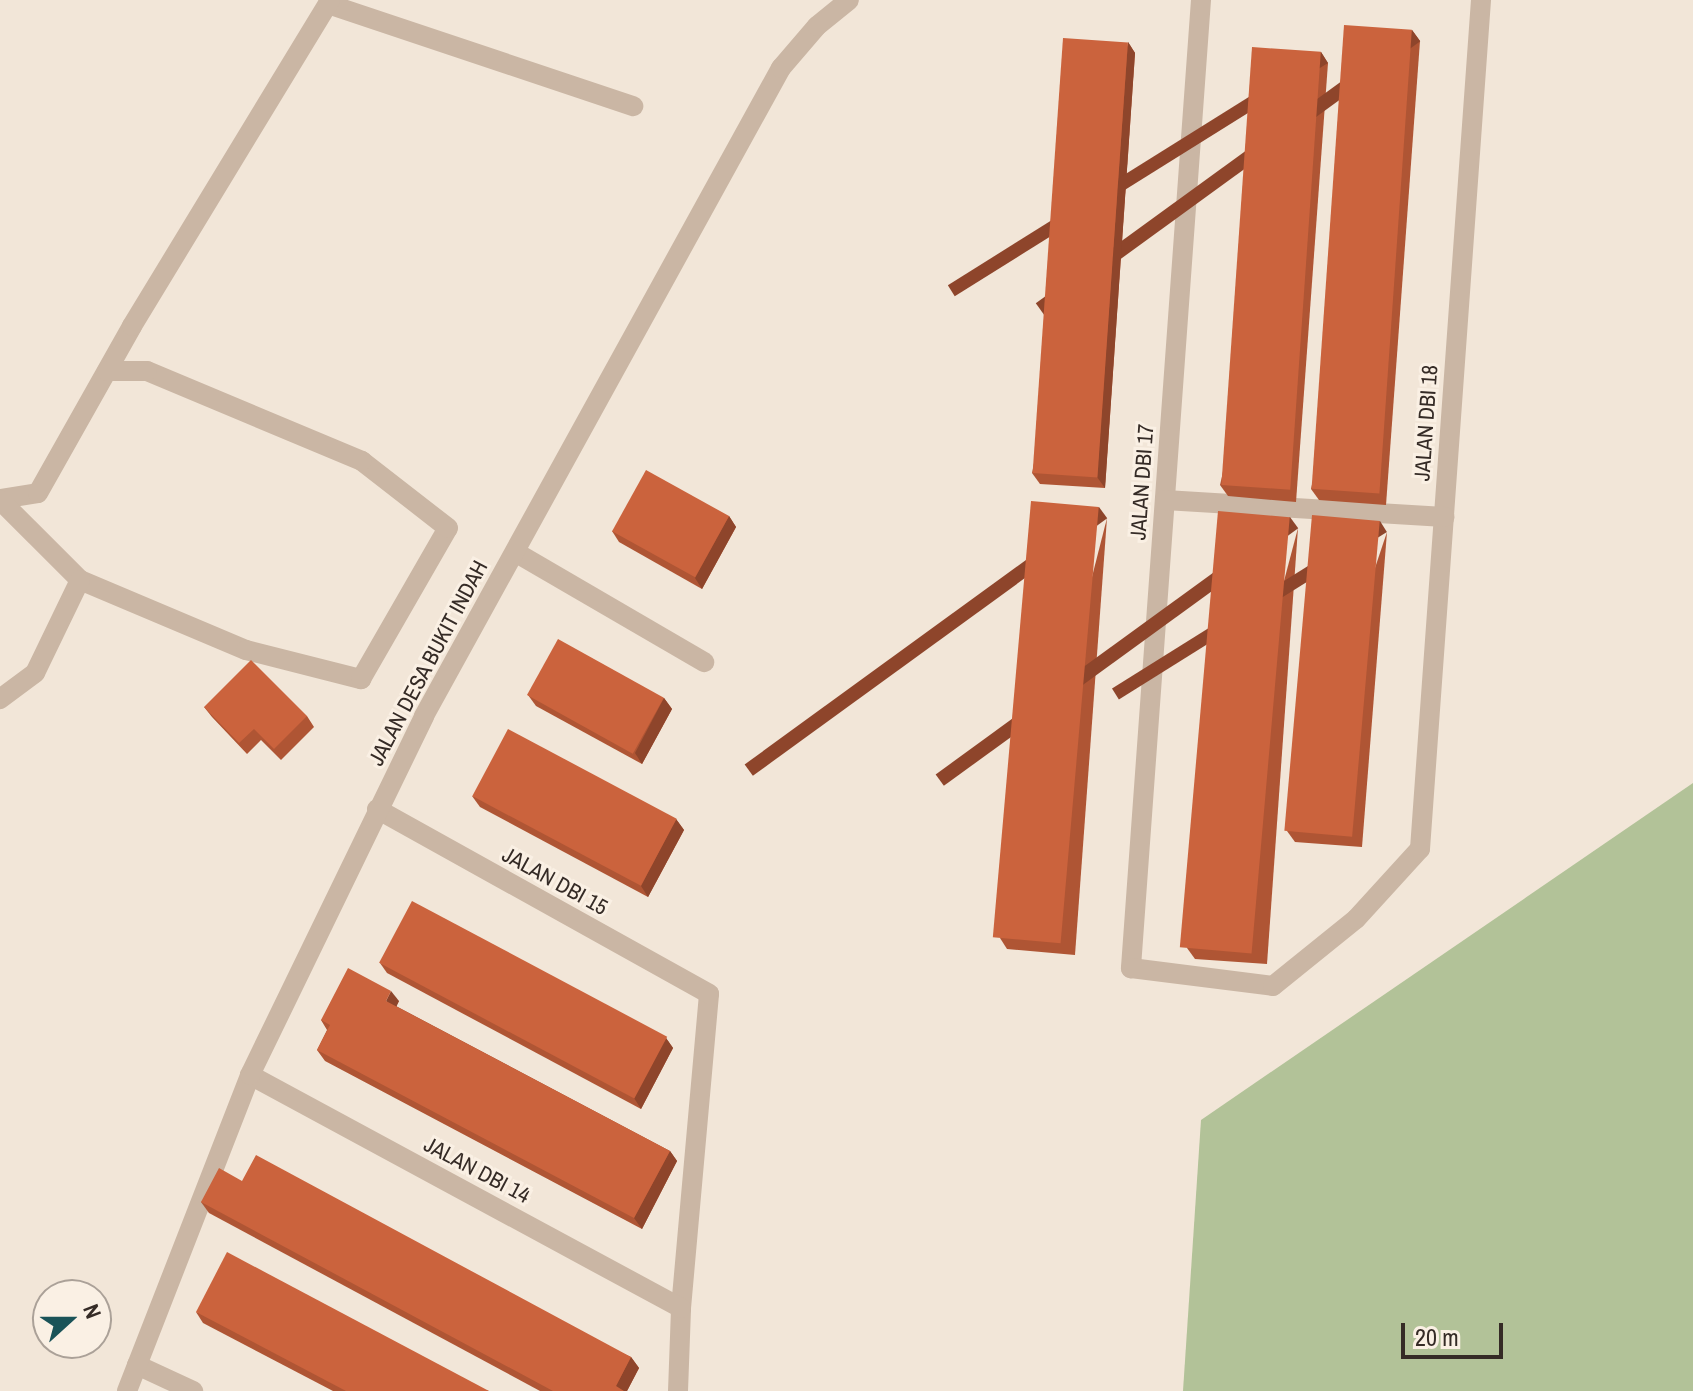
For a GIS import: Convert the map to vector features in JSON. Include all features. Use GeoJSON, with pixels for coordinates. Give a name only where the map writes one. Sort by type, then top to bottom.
{"type":"FeatureCollection","features":[{"type":"Feature","properties":{"kind":"street","name":"JALAN DESA BUKIT INDAH"},"geometry":{"type":"LineString","coordinates":[[127,1391],[250,1075],[377,809],[781,68],[817,26],[849,0]]}},
{"type":"Feature","properties":{"kind":"street","name":"JALAN DBI 17"},"geometry":{"type":"LineString","coordinates":[[1201,0],[1131,968],[1273,986],[1356,919],[1420,849]]}},
{"type":"Feature","properties":{"kind":"street","name":"JALAN DBI 18"},"geometry":{"type":"LineString","coordinates":[[1420,849],[1481,0]]}},
{"type":"Feature","properties":{"kind":"street"},"geometry":{"type":"LineString","coordinates":[[0,500],[38,493],[107,371],[329,2],[633,106]]}},
{"type":"Feature","properties":{"kind":"street"},"geometry":{"type":"LineString","coordinates":[[0,500],[80,580],[246,650],[361,679],[448,528],[362,461],[147,371],[107,371]]}},
{"type":"Feature","properties":{"kind":"street"},"geometry":{"type":"LineString","coordinates":[[1165,500],[1444,517]]}},
{"type":"Feature","properties":{"kind":"street"},"geometry":{"type":"LineString","coordinates":[[515,552],[704,662]]}},
{"type":"Feature","properties":{"kind":"street"},"geometry":{"type":"LineString","coordinates":[[0,699],[35,673],[80,580]]}},
{"type":"Feature","properties":{"kind":"street","name":"JALAN DBI 15"},"geometry":{"type":"LineString","coordinates":[[377,809],[709,994],[681,1308]]}},
{"type":"Feature","properties":{"kind":"street","name":"JALAN DBI 14"},"geometry":{"type":"LineString","coordinates":[[250,1075],[681,1308]]}},
{"type":"Feature","properties":{"kind":"street"},"geometry":{"type":"LineString","coordinates":[[678,1391],[681,1308]]}},
{"type":"Feature","properties":{"kind":"street"},"geometry":{"type":"LineString","coordinates":[[137,1365],[193,1391]]}},
{"type":"Feature","properties":{"kind":"green space"},"geometry":{"type":"Polygon","coordinates":[[[1693,783],[1693,1391],[1183,1391],[1201,1120],[1693,783]]]}},
{"type":"Feature","properties":{"kind":"building"},"geometry":{"type":"Polygon","coordinates":[[[1344,25],[1412,30],[1379,494],[1312,489],[1344,25]]]}},
{"type":"Feature","properties":{"kind":"building"},"geometry":{"type":"Polygon","coordinates":[[[1063,38],[1128,43],[1097,477],[1033,473],[1063,38]]]}},
{"type":"Feature","properties":{"kind":"building"},"geometry":{"type":"Polygon","coordinates":[[[1252,47],[1321,52],[1290,490],[1221,485],[1252,47]]]}},
{"type":"Feature","properties":{"kind":"building"},"geometry":{"type":"Polygon","coordinates":[[[646,470],[729,516],[695,577],[612,531],[646,470]]]}},
{"type":"Feature","properties":{"kind":"building"},"geometry":{"type":"Polygon","coordinates":[[[1031,501],[1099,507],[1061,943],[993,937],[1031,501]]]}},
{"type":"Feature","properties":{"kind":"building"},"geometry":{"type":"Polygon","coordinates":[[[1218,511],[1290,517],[1252,954],[1180,947],[1218,511]]]}},
{"type":"Feature","properties":{"kind":"building"},"geometry":{"type":"Polygon","coordinates":[[[1312,515],[1380,521],[1352,837],[1284,831],[1312,515]]]}},
{"type":"Feature","properties":{"kind":"building"},"geometry":{"type":"Polygon","coordinates":[[[558,639],[664,698],[633,754],[527,695],[558,639]]]}},
{"type":"Feature","properties":{"kind":"building"},"geometry":{"type":"Polygon","coordinates":[[[251,660],[307,716],[274,749],[254,729],[239,743],[204,707],[251,660]]]}},
{"type":"Feature","properties":{"kind":"building"},"geometry":{"type":"Polygon","coordinates":[[[508,729],[677,819],[641,886],[472,796],[508,729]]]}},
{"type":"Feature","properties":{"kind":"building"},"geometry":{"type":"Polygon","coordinates":[[[412,901],[667,1037],[634,1098],[379,963],[412,901]]]}},
{"type":"Feature","properties":{"kind":"building"},"geometry":{"type":"Polygon","coordinates":[[[348,968],[391,991],[386,1001],[670,1151],[634,1218],[317,1050],[330,1025],[321,1020],[348,968]]]}},
{"type":"Feature","properties":{"kind":"building"},"geometry":{"type":"Polygon","coordinates":[[[256,1155],[631,1357],[616,1386],[624,1391],[553,1391],[201,1202],[219,1168],[242,1181],[256,1155]]]}},
{"type":"Feature","properties":{"kind":"building"},"geometry":{"type":"Polygon","coordinates":[[[227,1252],[489,1391],[346,1391],[196,1312],[227,1252]]]}}]}
